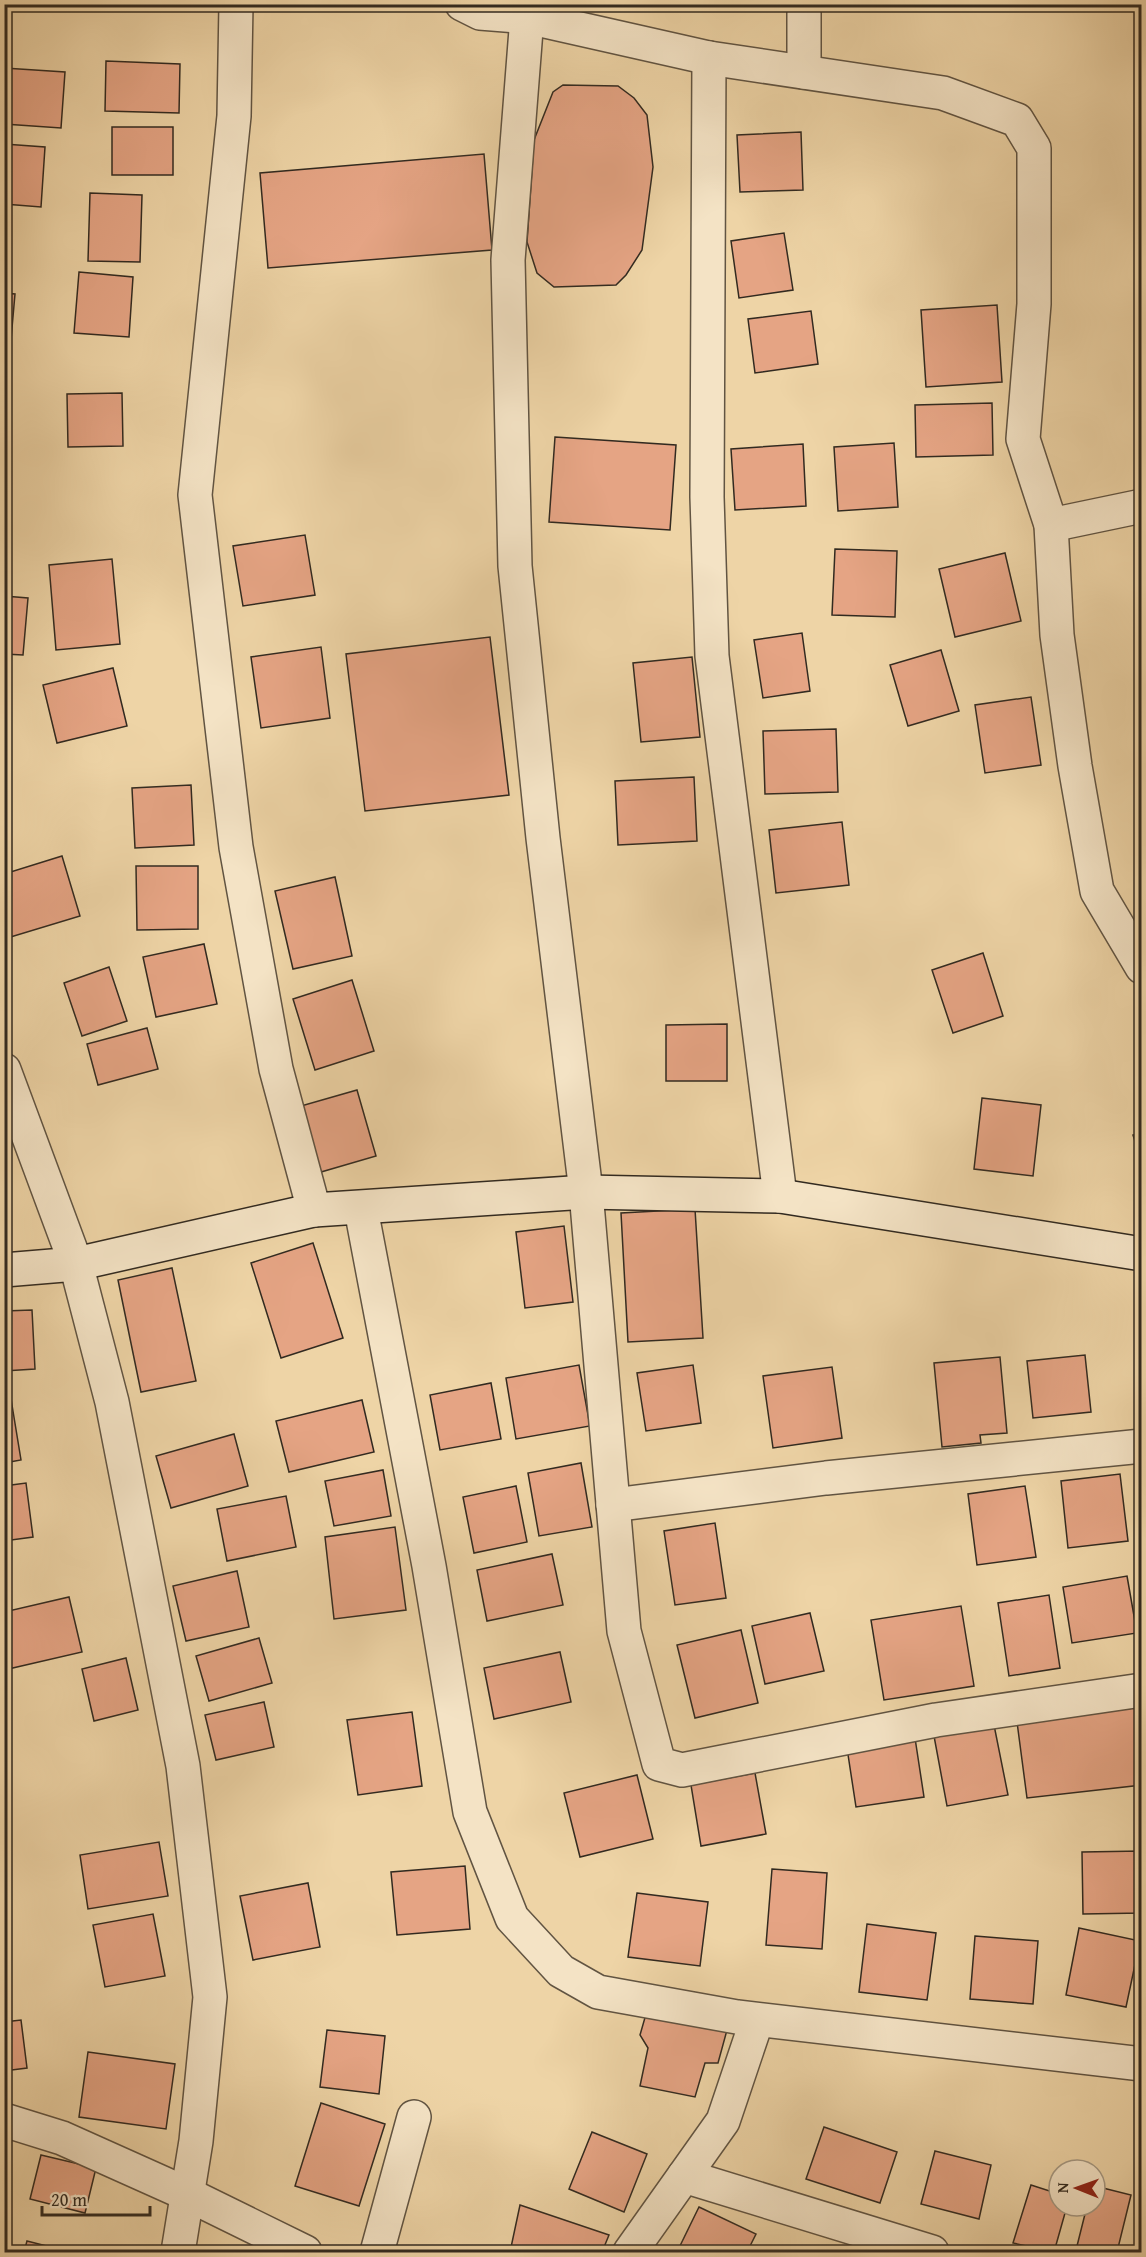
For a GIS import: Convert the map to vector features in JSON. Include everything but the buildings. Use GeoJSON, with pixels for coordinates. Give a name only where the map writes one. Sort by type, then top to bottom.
{"type":"FeatureCollection","features":[{"type":"Feature","properties":{"kind":"street"},"geometry":{"type":"LineString","coordinates":[[236,4],[234,116],[195,495],[236,847],[276,1069],[314,1210]]}},
{"type":"Feature","properties":{"kind":"street"},"geometry":{"type":"LineString","coordinates":[[462,4],[480,13],[527,17],[709,58],[943,93],[1017,120],[1035,148],[1034,304],[1023,439],[1051,525],[1057,635],[1075,766],[1097,891],[1142,968]]}},
{"type":"Feature","properties":{"kind":"street"},"geometry":{"type":"LineString","coordinates":[[804,4],[804,72]]}},
{"type":"Feature","properties":{"kind":"street"},"geometry":{"type":"LineString","coordinates":[[527,17],[508,260],[515,566],[543,838],[586,1192],[624,1631],[659,1764],[682,1770],[936,1720],[1142,1689]]}},
{"type":"Feature","properties":{"kind":"street"},"geometry":{"type":"LineString","coordinates":[[709,58],[707,498],[712,656],[780,1196]]}},
{"type":"Feature","properties":{"kind":"street"},"geometry":{"type":"LineString","coordinates":[[1051,525],[1142,506]]}},
{"type":"Feature","properties":{"kind":"street"},"geometry":{"type":"LineString","coordinates":[[4,1070],[76,1264],[112,1402],[183,1766],[210,1997],[196,2141],[178,2253]]}},
{"type":"Feature","properties":{"kind":"street"},"geometry":{"type":"LineString","coordinates":[[4,1270],[76,1264],[314,1210],[361,1209],[586,1192],[780,1196],[1142,1254]]}},
{"type":"Feature","properties":{"kind":"street"},"geometry":{"type":"LineString","coordinates":[[361,1209],[429,1566],[471,1812],[512,1918],[561,1971],[598,1992],[757,2020],[1142,2064]]}},
{"type":"Feature","properties":{"kind":"street"},"geometry":{"type":"LineString","coordinates":[[614,1505],[826,1478],[1142,1446]]}},
{"type":"Feature","properties":{"kind":"street"},"geometry":{"type":"LineString","coordinates":[[630,2253],[723,2121],[757,2020]]}},
{"type":"Feature","properties":{"kind":"street"},"geometry":{"type":"LineString","coordinates":[[377,2253],[414,2117]]}},
{"type":"Feature","properties":{"kind":"street"},"geometry":{"type":"LineString","coordinates":[[5,2122],[62,2138],[187,2194],[305,2253]]}},
{"type":"Feature","properties":{"kind":"street"},"geometry":{"type":"LineString","coordinates":[[684,2176],[932,2253]]}}]}
